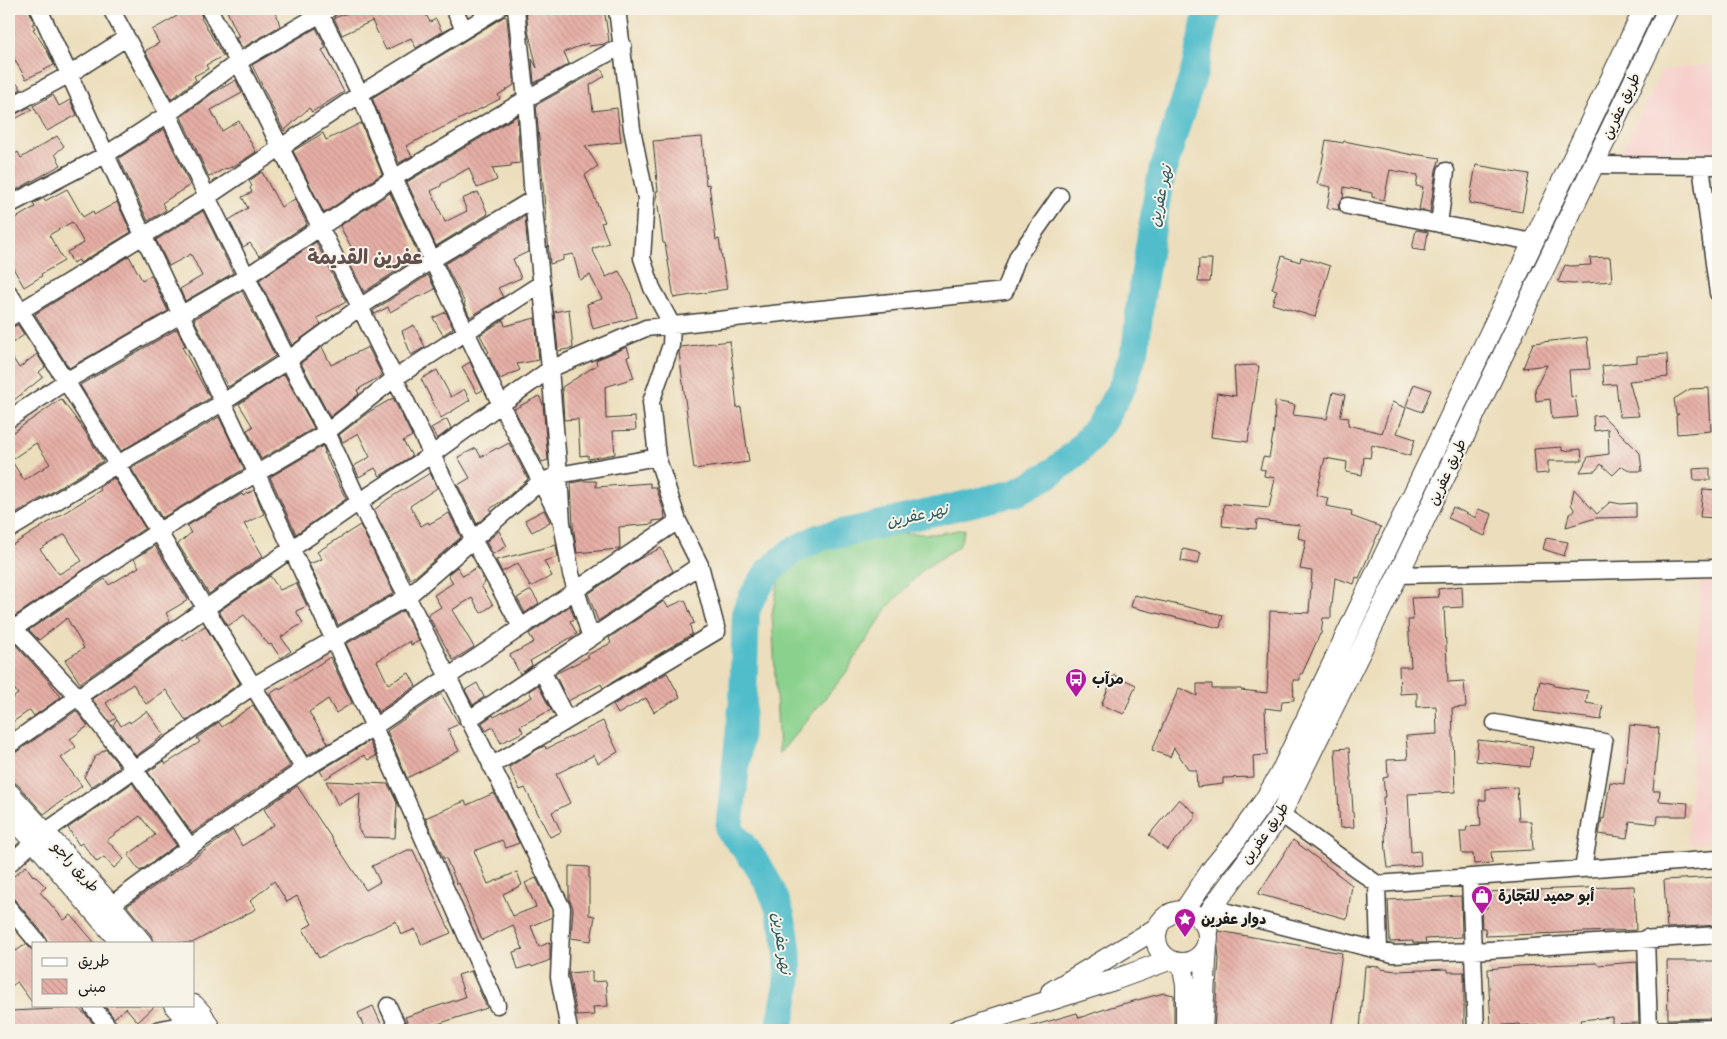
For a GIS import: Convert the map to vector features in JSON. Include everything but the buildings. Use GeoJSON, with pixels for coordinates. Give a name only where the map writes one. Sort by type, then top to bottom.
{"type":"FeatureCollection","features":[{"type":"Feature","properties":{"kind":"main road","name":"طريق عفرين"},"geometry":{"type":"LineString","coordinates":[[1184,911],[1212,869],[1235,842],[1280,774],[1644,9]]}},
{"type":"Feature","properties":{"kind":"main road","name":"طريق عفرين"},"geometry":{"type":"LineString","coordinates":[[1208,915],[1282,814],[1668,9]]}},
{"type":"Feature","properties":{"kind":"main road","name":"طريق راجو"},"geometry":{"type":"LineString","coordinates":[[9,793],[39,837],[120,942]]}},
{"type":"Feature","properties":{"kind":"main road","name":"طريق راجو"},"geometry":{"type":"LineString","coordinates":[[9,816],[39,837],[111,905],[141,942]]}},
{"type":"Feature","properties":{"kind":"main road"},"geometry":{"type":"LineString","coordinates":[[1186,1030],[1186,985],[1175,962],[1158,950],[1156,943],[1157,928],[1161,921],[1176,911],[1184,911],[1198,916],[1208,915],[1202,1030]]}},
{"type":"Feature","properties":{"kind":"main road"},"geometry":{"type":"LineString","coordinates":[[1023,1008],[1157,928]]}},
{"type":"Feature","properties":{"kind":"main road"},"geometry":{"type":"LineString","coordinates":[[957,1030],[1175,962],[1189,962],[1200,956],[1207,944]]}},
{"type":"Feature","properties":{"kind":"main road"},"geometry":{"type":"LineString","coordinates":[[176,1006],[198,1021]]}},
{"type":"Feature","properties":{"kind":"street"},"geometry":{"type":"LineString","coordinates":[[39,9],[374,727],[497,1005]]}},
{"type":"Feature","properties":{"kind":"street"},"geometry":{"type":"LineString","coordinates":[[112,9],[168,114],[246,277],[327,432],[359,502],[562,908],[559,977],[569,1030]]}},
{"type":"Feature","properties":{"kind":"street"},"geometry":{"type":"LineString","coordinates":[[209,9],[238,62],[474,541],[521,627]]}},
{"type":"Feature","properties":{"kind":"street"},"geometry":{"type":"LineString","coordinates":[[454,9],[464,29]]}},
{"type":"Feature","properties":{"kind":"street"},"geometry":{"type":"LineString","coordinates":[[14,315],[207,197],[360,94],[498,9]]}},
{"type":"Feature","properties":{"kind":"street"},"geometry":{"type":"LineString","coordinates":[[516,9],[526,99],[532,200],[550,369],[562,523],[571,574],[591,638]]}},
{"type":"Feature","properties":{"kind":"street"},"geometry":{"type":"LineString","coordinates":[[491,766],[717,632],[700,565],[678,521],[657,457],[651,402],[671,345],[672,325],[652,288],[642,258],[646,199],[632,128],[617,9]]}},
{"type":"Feature","properties":{"kind":"street"},"geometry":{"type":"LineString","coordinates":[[9,206],[107,154],[168,114],[238,62],[323,10],[394,178],[432,260],[501,405],[562,523]]}},
{"type":"Feature","properties":{"kind":"street"},"geometry":{"type":"LineString","coordinates":[[9,107],[70,74],[126,38]]}},
{"type":"Feature","properties":{"kind":"street"},"geometry":{"type":"LineString","coordinates":[[9,419],[66,381],[246,277],[394,178],[526,99],[623,45]]}},
{"type":"Feature","properties":{"kind":"street"},"geometry":{"type":"LineString","coordinates":[[1594,165],[1718,166]]}},
{"type":"Feature","properties":{"kind":"street"},"geometry":{"type":"LineString","coordinates":[[1701,166],[1718,293]]}},
{"type":"Feature","properties":{"kind":"street"},"geometry":{"type":"LineString","coordinates":[[1439,224],[1446,171]]}},
{"type":"Feature","properties":{"kind":"street"},"geometry":{"type":"LineString","coordinates":[[9,745],[359,502],[431,455],[550,369],[646,328],[1006,291],[1018,256],[1060,196]]}},
{"type":"Feature","properties":{"kind":"street"},"geometry":{"type":"LineString","coordinates":[[9,530],[116,464],[222,403],[288,360],[360,307],[432,260],[532,200]]}},
{"type":"Feature","properties":{"kind":"street"},"geometry":{"type":"LineString","coordinates":[[1348,206],[1532,242]]}},
{"type":"Feature","properties":{"kind":"street"},"geometry":{"type":"LineString","coordinates":[[190,847],[78,697],[10,628],[159,531],[327,432],[395,378],[542,284]]}},
{"type":"Feature","properties":{"kind":"street"},"geometry":{"type":"LineString","coordinates":[[9,293],[14,315],[66,381],[304,769]]}},
{"type":"Feature","properties":{"kind":"street"},"geometry":{"type":"LineString","coordinates":[[9,864],[39,837],[253,686],[408,597],[540,482],[559,475],[657,457]]}},
{"type":"Feature","properties":{"kind":"street"},"geometry":{"type":"LineString","coordinates":[[111,905],[190,847],[304,769],[374,727],[678,521]]}},
{"type":"Feature","properties":{"kind":"street"},"geometry":{"type":"LineString","coordinates":[[468,720],[700,565]]}},
{"type":"Feature","properties":{"kind":"street"},"geometry":{"type":"LineString","coordinates":[[1398,575],[1718,568]]}},
{"type":"Feature","properties":{"kind":"street"},"geometry":{"type":"LineString","coordinates":[[542,671],[567,720]]}},
{"type":"Feature","properties":{"kind":"street"},"geometry":{"type":"LineString","coordinates":[[1495,723],[1604,742],[1582,870]]}},
{"type":"Feature","properties":{"kind":"street"},"geometry":{"type":"LineString","coordinates":[[1282,814],[1377,884],[1718,859]]}},
{"type":"Feature","properties":{"kind":"street"},"geometry":{"type":"LineString","coordinates":[[1470,877],[1476,1030]]}},
{"type":"Feature","properties":{"kind":"street"},"geometry":{"type":"LineString","coordinates":[[1377,884],[1379,950]]}},
{"type":"Feature","properties":{"kind":"street"},"geometry":{"type":"LineString","coordinates":[[9,908],[37,942]]}},
{"type":"Feature","properties":{"kind":"street"},"geometry":{"type":"LineString","coordinates":[[1208,915],[1393,954],[1473,951],[1646,938],[1718,935]]}},
{"type":"Feature","properties":{"kind":"street"},"geometry":{"type":"LineString","coordinates":[[1646,938],[1648,1030],[1718,1028]]}},
{"type":"Feature","properties":{"kind":"street"},"geometry":{"type":"LineString","coordinates":[[91,1006],[112,1030]]}},
{"type":"Feature","properties":{"kind":"street"},"geometry":{"type":"LineString","coordinates":[[388,1006],[399,1030]]}},
{"type":"Feature","properties":{"kind":"street"},"geometry":{"type":"LineString","coordinates":[[157,1030],[198,1021]]}},
{"type":"Feature","properties":{"kind":"shaded area"},"geometry":{"type":"Polygon","coordinates":[[[1718,63],[1718,152],[1624,153],[1622,150],[1662,70],[1718,63]]]}},
{"type":"Feature","properties":{"kind":"shaded area"},"geometry":{"type":"Polygon","coordinates":[[[1718,581],[1718,843],[1688,844],[1700,582],[1718,581]]]}},
{"type":"Feature","properties":{"kind":"green space"},"geometry":{"type":"Polygon","coordinates":[[[965,529],[959,546],[924,569],[888,607],[845,674],[779,754],[772,614],[779,578],[806,548],[897,533],[934,534],[965,529]]]}},
{"type":"Feature","properties":{"kind":"waterway","name":"نهر عفرين"},"geometry":{"type":"LineString","coordinates":[[778,1030],[785,1002],[788,974],[787,948],[783,923],[775,898],[764,875],[729,830],[743,699],[746,611],[752,597],[768,572],[791,552],[820,537],[1015,493],[1048,475],[1063,464],[1078,451],[1102,422],[1123,385],[1136,345],[1140,303],[1159,185],[1194,73],[1208,9]]}},
{"type":"Feature","properties":{"kind":"place","name":"مرآب"},"geometry":{"type":"Point","coordinates":[1076,698]}},
{"type":"Feature","properties":{"kind":"place","name":"أبو حميد للتجارة"},"geometry":{"type":"Point","coordinates":[1482,915]}},
{"type":"Feature","properties":{"kind":"place","name":"دوار عفرين"},"geometry":{"type":"Point","coordinates":[1185,938]}},
{"type":"Feature","properties":{"kind":"district","name":"عفرين القديمة"},"geometry":{"type":"Point","coordinates":[365,257]}}]}
